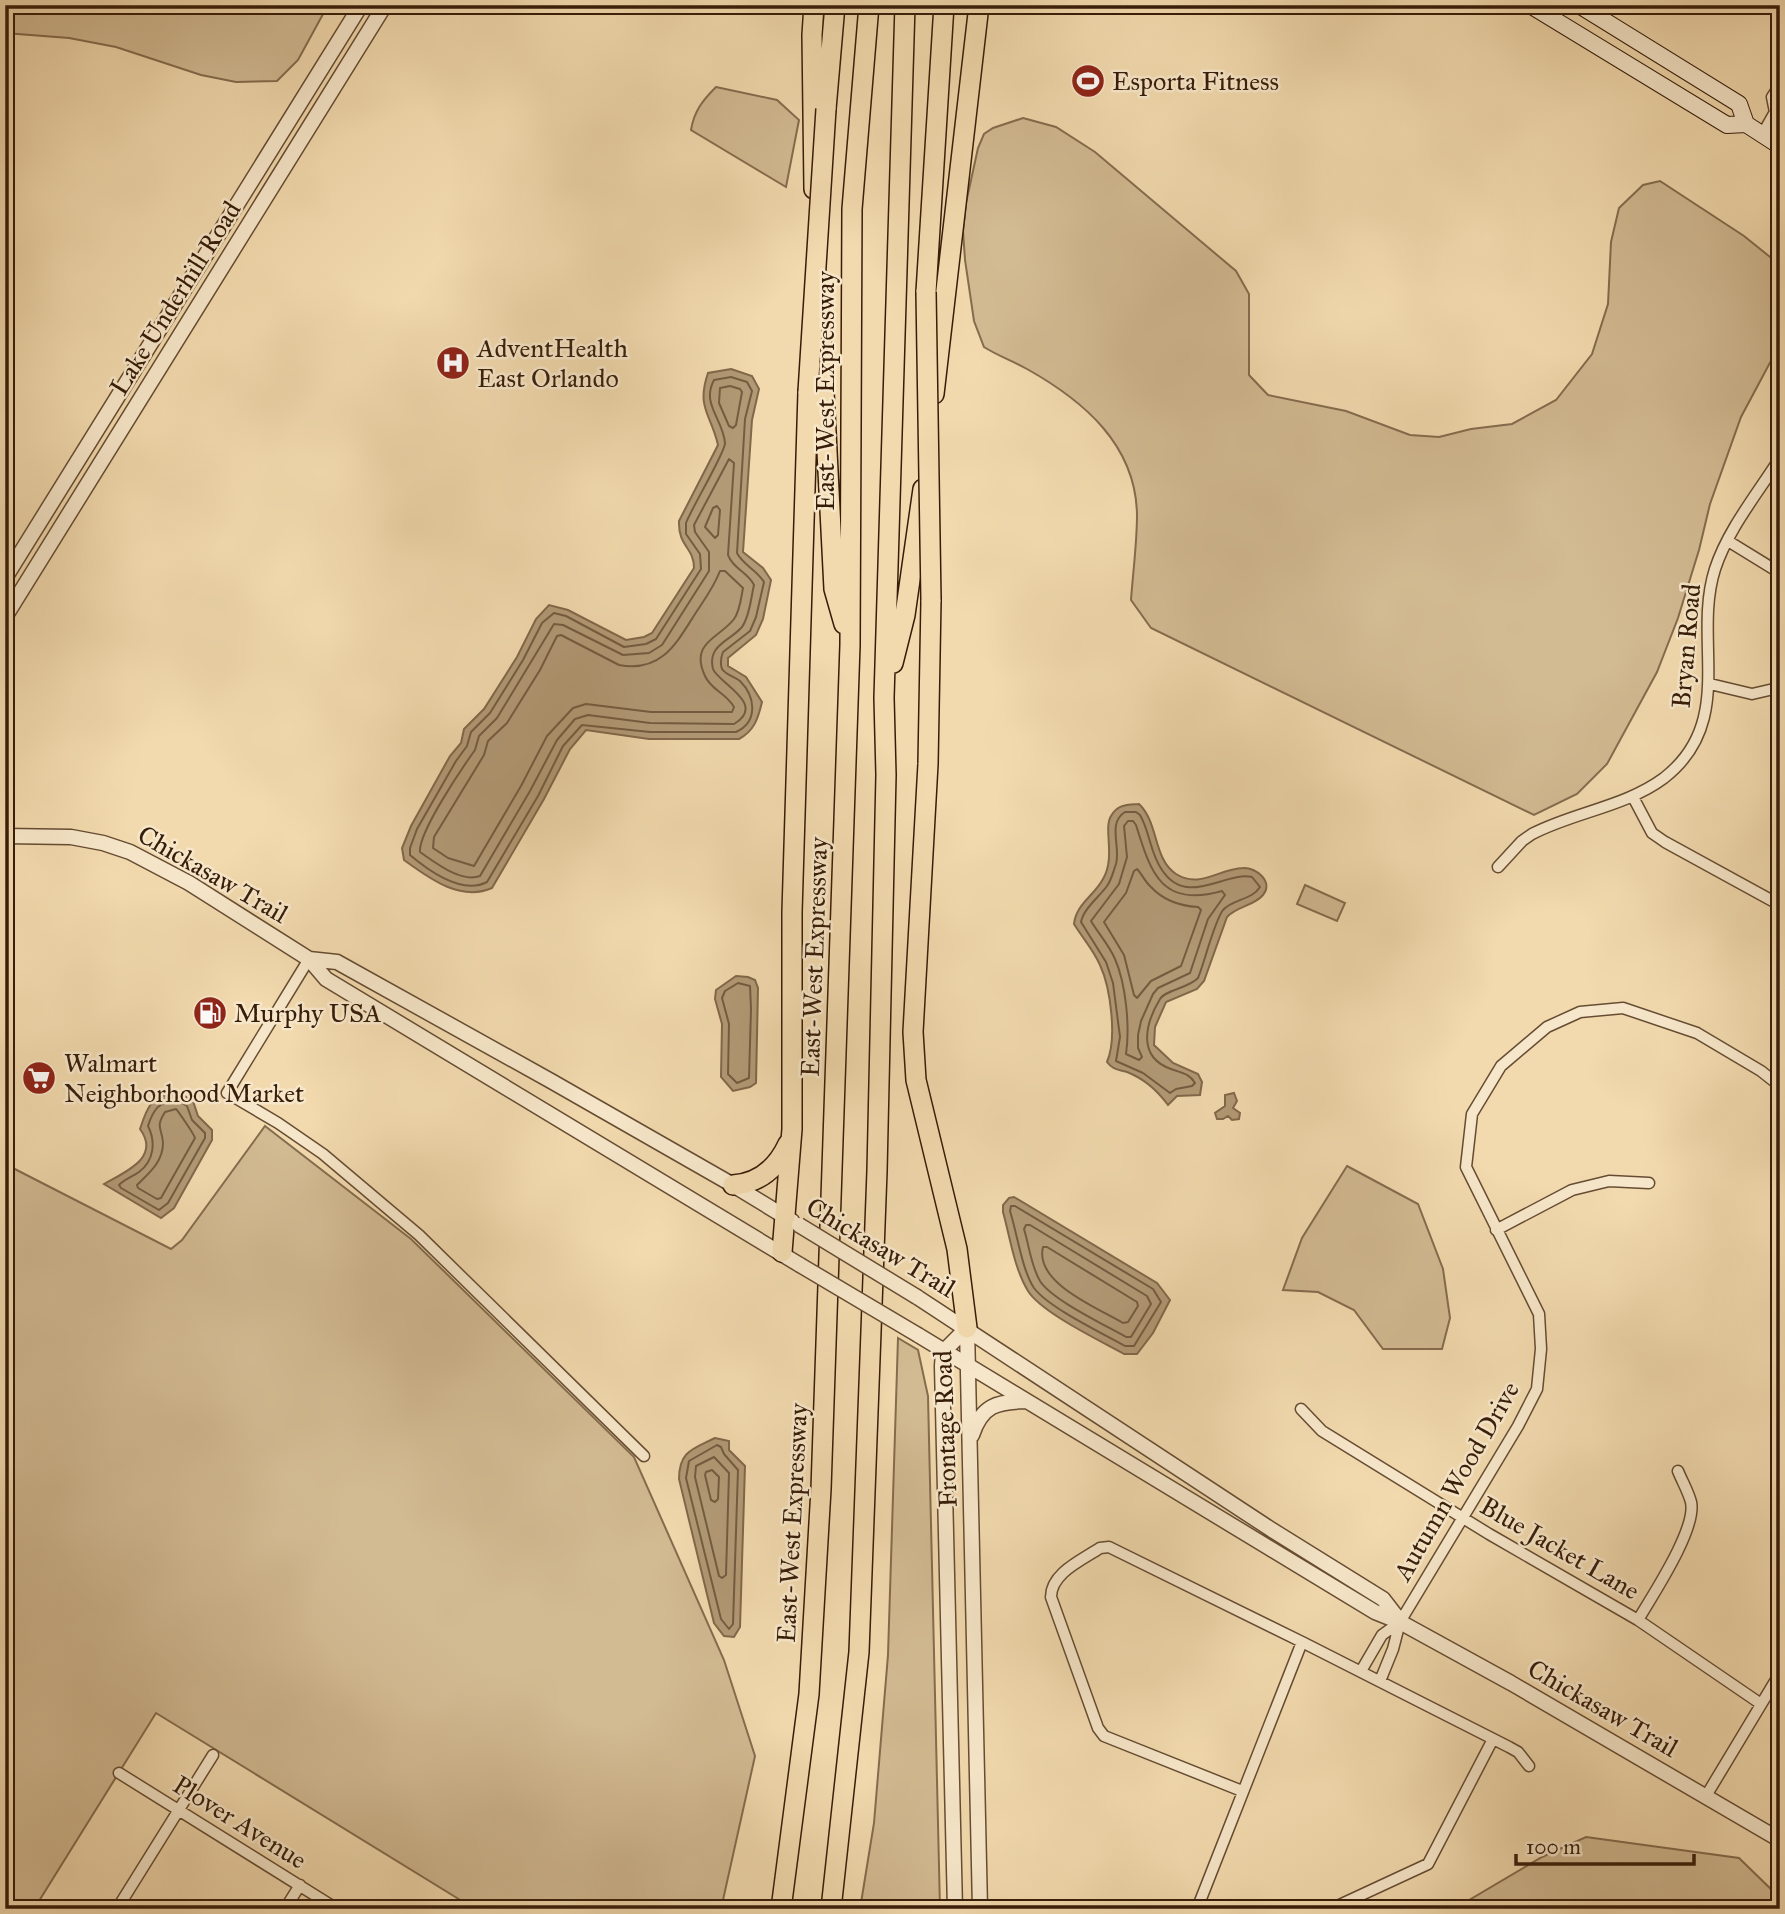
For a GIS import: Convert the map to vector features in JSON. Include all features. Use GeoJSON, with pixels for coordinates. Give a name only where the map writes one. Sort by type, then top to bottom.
{"type":"FeatureCollection","features":[{"type":"Feature","properties":{"kind":"highway"},"geometry":{"type":"LineString","coordinates":[[814,5],[812,153],[830,524],[834,589],[850,645]]}},
{"type":"Feature","properties":{"kind":"highway"},"geometry":{"type":"LineString","coordinates":[[782,1252],[793,1221],[792,912],[808,392],[835,5]]}},
{"type":"Feature","properties":{"kind":"highway","name":"East-West Expressway"},"geometry":{"type":"LineString","coordinates":[[781,1909],[809,1694],[821,1489],[850,645],[852,209],[869,5]]}},
{"type":"Feature","properties":{"kind":"highway"},"geometry":{"type":"LineString","coordinates":[[831,1909],[859,1652],[877,1171],[886,775],[884,698],[905,5]]}},
{"type":"Feature","properties":{"kind":"highway"},"geometry":{"type":"LineString","coordinates":[[944,5],[926,292],[932,600],[928,764],[913,1032],[916,1080],[957,1249],[967,1328]]}},
{"type":"Feature","properties":{"kind":"highway"},"geometry":{"type":"LineString","coordinates":[[884,698],[905,615],[920,516],[979,5]]}},
{"type":"Feature","properties":{"kind":"highway"},"geometry":{"type":"LineString","coordinates":[[733,1185],[761,1178],[783,1154],[791,1137]]}},
{"type":"Feature","properties":{"kind":"main road"},"geometry":{"type":"LineString","coordinates":[[1530,5],[1727,125],[1746,124]]}},
{"type":"Feature","properties":{"kind":"main road"},"geometry":{"type":"LineString","coordinates":[[1579,5],[1739,104],[1746,124],[1780,146]]}},
{"type":"Feature","properties":{"kind":"street","name":"Lake Underhill Road"},"geometry":{"type":"LineString","coordinates":[[5,578],[361,5]]}},
{"type":"Feature","properties":{"kind":"street","name":"Lake Underhill Road"},"geometry":{"type":"LineString","coordinates":[[5,617],[385,5]]}},
{"type":"Feature","properties":{"kind":"street"},"geometry":{"type":"LineString","coordinates":[[349,25],[371,29]]}},
{"type":"Feature","properties":{"kind":"street"},"geometry":{"type":"LineString","coordinates":[[349,25],[362,43]]}},
{"type":"Feature","properties":{"kind":"street"},"geometry":{"type":"LineString","coordinates":[[1762,135],[1778,112],[1772,97],[1780,85]]}},
{"type":"Feature","properties":{"kind":"street"},"geometry":{"type":"LineString","coordinates":[[166,359],[174,307]]}},
{"type":"Feature","properties":{"kind":"street"},"geometry":{"type":"LineString","coordinates":[[78,500],[77,480],[85,451]]}},
{"type":"Feature","properties":{"kind":"street","name":"Bryan Road"},"geometry":{"type":"LineString","coordinates":[[1498,867],[1522,841],[1544,828],[1633,797],[1664,778],[1694,744],[1705,716],[1710,684],[1711,588],[1716,568],[1728,541],[1780,458]]}},
{"type":"Feature","properties":{"kind":"street"},"geometry":{"type":"LineString","coordinates":[[1728,541],[1780,573]]}},
{"type":"Feature","properties":{"kind":"street"},"geometry":{"type":"LineString","coordinates":[[1710,684],[1752,694],[1778,688]]}},
{"type":"Feature","properties":{"kind":"street"},"geometry":{"type":"LineString","coordinates":[[1633,797],[1652,833],[1780,905]]}},
{"type":"Feature","properties":{"kind":"street","name":"Chickasaw Trail"},"geometry":{"type":"LineString","coordinates":[[5,836],[71,837],[103,843],[130,852],[189,883],[309,959],[326,979],[337,986],[1375,1612],[1400,1622],[1522,1689],[1780,1840]]}},
{"type":"Feature","properties":{"kind":"street"},"geometry":{"type":"LineString","coordinates":[[309,959],[227,1093],[323,1154],[419,1235],[644,1456]]}},
{"type":"Feature","properties":{"kind":"street","name":"Chickasaw Trail"},"geometry":{"type":"LineString","coordinates":[[309,959],[337,962],[793,1221],[967,1328],[1125,1434],[1383,1599],[1400,1622]]}},
{"type":"Feature","properties":{"kind":"street","name":"Autumn Wood Drive"},"geometry":{"type":"LineString","coordinates":[[1400,1622],[1518,1426],[1537,1389],[1541,1349],[1539,1314],[1466,1167],[1472,1114],[1501,1066],[1548,1027],[1580,1012],[1623,1008],[1697,1033],[1761,1071],[1780,1086]]}},
{"type":"Feature","properties":{"kind":"street"},"geometry":{"type":"LineString","coordinates":[[1496,1230],[1572,1190],[1609,1181],[1649,1183]]}},
{"type":"Feature","properties":{"kind":"street","name":"Frontage Road"},"geometry":{"type":"LineString","coordinates":[[955,1909],[943,1352],[967,1328]]}},
{"type":"Feature","properties":{"kind":"street","name":"Frontage Road"},"geometry":{"type":"LineString","coordinates":[[967,1328],[979,1909]]}},
{"type":"Feature","properties":{"kind":"street"},"geometry":{"type":"LineString","coordinates":[[970,1439],[977,1421],[993,1406],[1004,1402],[1026,1401]]}},
{"type":"Feature","properties":{"kind":"street","name":"Blue Jacket Lane"},"geometry":{"type":"LineString","coordinates":[[1301,1409],[1322,1431],[1463,1518],[1638,1620],[1760,1704]]}},
{"type":"Feature","properties":{"kind":"street"},"geometry":{"type":"LineString","coordinates":[[1638,1620],[1673,1560],[1687,1528],[1692,1504],[1678,1471]]}},
{"type":"Feature","properties":{"kind":"street"},"geometry":{"type":"LineString","coordinates":[[1242,1791],[1104,1736],[1098,1728],[1051,1597],[1053,1583],[1092,1553],[1109,1547],[1518,1752],[1529,1766]]}},
{"type":"Feature","properties":{"kind":"street"},"geometry":{"type":"LineString","coordinates":[[1361,1671],[1382,1634],[1400,1622]]}},
{"type":"Feature","properties":{"kind":"street"},"geometry":{"type":"LineString","coordinates":[[1380,1681],[1400,1622]]}},
{"type":"Feature","properties":{"kind":"street"},"geometry":{"type":"LineString","coordinates":[[1197,1909],[1302,1642]]}},
{"type":"Feature","properties":{"kind":"street"},"geometry":{"type":"LineString","coordinates":[[1706,1797],[1780,1673]]}},
{"type":"Feature","properties":{"kind":"street"},"geometry":{"type":"LineString","coordinates":[[1331,1909],[1428,1864],[1493,1739]]}},
{"type":"Feature","properties":{"kind":"street"},"geometry":{"type":"LineString","coordinates":[[117,1909],[213,1755]]}},
{"type":"Feature","properties":{"kind":"street","name":"Plover Avenue"},"geometry":{"type":"LineString","coordinates":[[119,1773],[337,1909]]}},
{"type":"Feature","properties":{"kind":"street"},"geometry":{"type":"LineString","coordinates":[[285,1909],[300,1885]]}},
{"type":"Feature","properties":{"kind":"shaded area"},"geometry":{"type":"Polygon","coordinates":[[[5,5],[328,5],[298,60],[277,81],[236,82],[201,75],[116,47],[69,38],[5,33],[5,5]]]}},
{"type":"Feature","properties":{"kind":"shaded area"},"geometry":{"type":"Polygon","coordinates":[[[716,87],[777,100],[799,120],[786,187],[691,130],[700,106],[716,87]]]}},
{"type":"Feature","properties":{"kind":"shaded area"},"geometry":{"type":"Polygon","coordinates":[[[1023,118],[1056,127],[1095,152],[1236,271],[1249,294],[1249,375],[1268,395],[1346,411],[1410,435],[1439,437],[1471,429],[1512,424],[1556,400],[1592,354],[1608,304],[1611,242],[1619,208],[1643,185],[1660,181],[1744,236],[1780,265],[1780,344],[1741,417],[1710,504],[1678,618],[1657,672],[1607,764],[1577,794],[1534,815],[1151,628],[1131,600],[1137,515],[1134,490],[1117,446],[1087,411],[1068,395],[1027,369],[984,347],[974,321],[963,231],[978,148],[984,134],[993,128],[1023,118]]]}},
{"type":"Feature","properties":{"kind":"shaded area"},"geometry":{"type":"Polygon","coordinates":[[[1305,885],[1345,903],[1337,921],[1297,904],[1305,885]]]}},
{"type":"Feature","properties":{"kind":"shaded area"},"geometry":{"type":"Polygon","coordinates":[[[265,1126],[411,1239],[634,1457],[724,1660],[755,1756],[721,1909],[475,1909],[156,1713],[34,1909],[5,1909],[5,1164],[171,1249],[182,1240],[265,1126]]]}},
{"type":"Feature","properties":{"kind":"shaded area"},"geometry":{"type":"Polygon","coordinates":[[[1347,1166],[1418,1204],[1443,1269],[1450,1318],[1442,1349],[1383,1349],[1354,1310],[1318,1292],[1283,1290],[1302,1238],[1347,1166]]]}},
{"type":"Feature","properties":{"kind":"shaded area"},"geometry":{"type":"Polygon","coordinates":[[[898,1338],[918,1350],[928,1396],[940,1909],[860,1909],[874,1823],[888,1655],[898,1338]]]}},
{"type":"Feature","properties":{"kind":"shaded area"},"geometry":{"type":"Polygon","coordinates":[[[1586,1837],[1739,1858],[1780,1898],[1780,1909],[1454,1909],[1542,1857],[1586,1837]]]}},
{"type":"Feature","properties":{"kind":"water"},"geometry":{"type":"Polygon","coordinates":[[[731,369],[752,376],[759,389],[752,420],[743,552],[763,568],[771,580],[763,619],[756,635],[728,658],[728,666],[746,677],[762,702],[755,724],[739,739],[649,739],[586,730],[570,749],[492,888],[468,892],[434,880],[404,860],[402,848],[411,826],[450,756],[461,743],[464,729],[484,709],[517,657],[536,619],[549,605],[568,610],[626,640],[644,637],[652,633],[694,568],[692,555],[679,530],[679,521],[718,445],[704,403],[708,373],[731,369]]]}},
{"type":"Feature","properties":{"kind":"water"},"geometry":{"type":"Polygon","coordinates":[[[1139,804],[1150,821],[1163,859],[1176,874],[1193,880],[1248,868],[1262,876],[1266,885],[1266,890],[1259,899],[1227,917],[1204,981],[1197,989],[1166,1002],[1155,1027],[1154,1045],[1173,1063],[1198,1074],[1202,1082],[1200,1095],[1177,1096],[1168,1105],[1145,1082],[1113,1068],[1107,1062],[1112,1028],[1107,987],[1097,960],[1074,924],[1078,911],[1107,871],[1108,828],[1111,816],[1120,807],[1139,804]]]}},
{"type":"Feature","properties":{"kind":"water"},"geometry":{"type":"Polygon","coordinates":[[[736,976],[755,980],[758,988],[756,1083],[733,1091],[721,1077],[722,1024],[715,999],[716,990],[736,976]]]}},
{"type":"Feature","properties":{"kind":"water"},"geometry":{"type":"Polygon","coordinates":[[[179,1093],[193,1101],[198,1116],[212,1130],[212,1140],[174,1208],[161,1218],[104,1184],[130,1169],[143,1156],[145,1139],[140,1129],[152,1102],[163,1096],[179,1093]]]}},
{"type":"Feature","properties":{"kind":"water"},"geometry":{"type":"Polygon","coordinates":[[[1234,1093],[1237,1101],[1233,1108],[1240,1113],[1239,1119],[1232,1120],[1228,1116],[1217,1119],[1215,1113],[1225,1106],[1225,1095],[1234,1093]]]}},
{"type":"Feature","properties":{"kind":"water"},"geometry":{"type":"Polygon","coordinates":[[[1014,1197],[1157,1283],[1170,1300],[1153,1333],[1137,1354],[1124,1354],[1072,1326],[1045,1308],[1028,1291],[1016,1262],[1003,1212],[1003,1205],[1009,1198],[1014,1197]]]}},
{"type":"Feature","properties":{"kind":"water"},"geometry":{"type":"Polygon","coordinates":[[[715,1438],[729,1441],[729,1450],[745,1466],[740,1627],[734,1637],[724,1636],[714,1623],[679,1479],[682,1462],[689,1452],[715,1438]]]}},
{"type":"Feature","properties":{"kind":"waterway"},"geometry":{"type":"LineString","coordinates":[[1766,1909],[1780,1887]]}},
{"type":"Feature","properties":{"kind":"place","name":"Esporta Fitness"},"geometry":{"type":"Point","coordinates":[1088,81]}},
{"type":"Feature","properties":{"kind":"place","name":"AdventHealth East Orlando"},"geometry":{"type":"Point","coordinates":[453,363]}},
{"type":"Feature","properties":{"kind":"place","name":"Murphy USA"},"geometry":{"type":"Point","coordinates":[210,1013]}},
{"type":"Feature","properties":{"kind":"place","name":"Walmart Neighborhood Market"},"geometry":{"type":"Point","coordinates":[39,1078]}}]}
